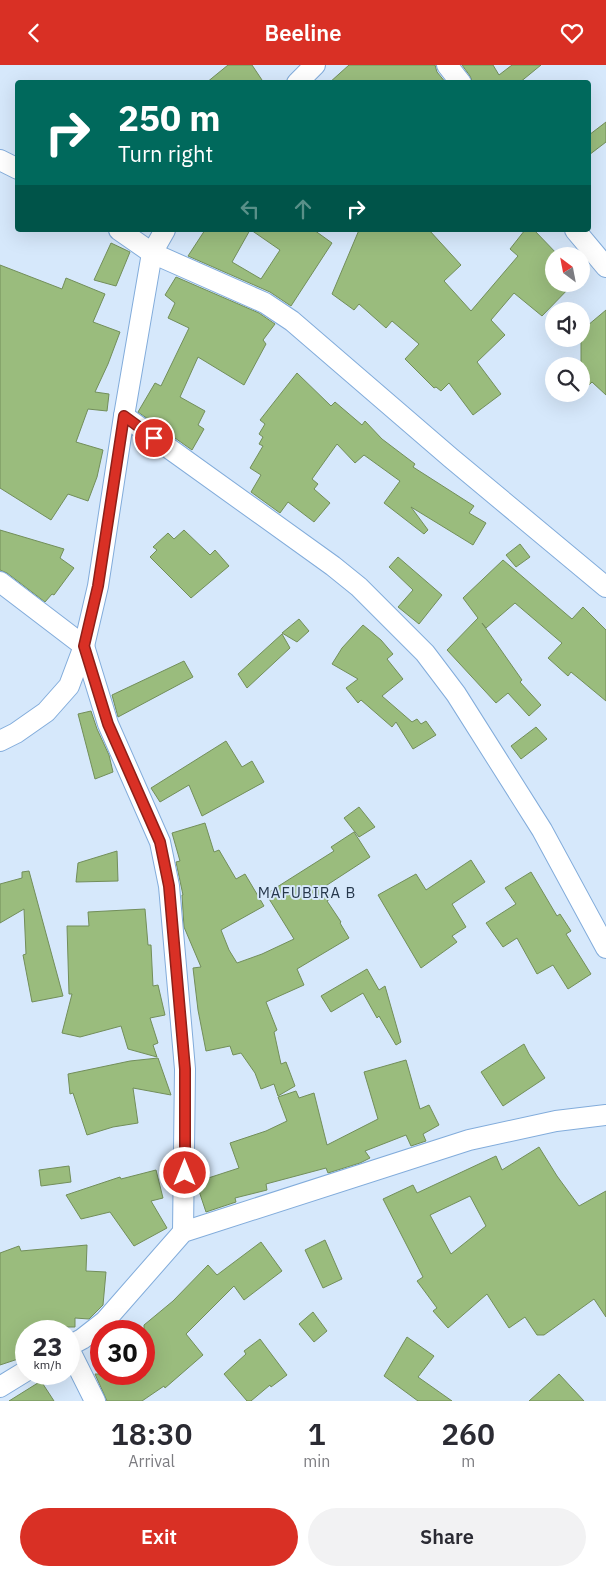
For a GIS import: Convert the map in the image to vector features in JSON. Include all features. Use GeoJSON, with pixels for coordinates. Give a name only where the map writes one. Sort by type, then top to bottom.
{"type":"FeatureCollection","features":[{"type":"Feature","properties":{"kind":"street"},"geometry":{"type":"LineString","coordinates":[[300,80],[315,65]]}},
{"type":"Feature","properties":{"kind":"street"},"geometry":{"type":"LineString","coordinates":[[447,65],[459,80]]}},
{"type":"Feature","properties":{"kind":"street"},"geometry":{"type":"LineString","coordinates":[[0,160],[15,168]]}},
{"type":"Feature","properties":{"kind":"street"},"geometry":{"type":"LineString","coordinates":[[122,232],[152,253],[265,303],[292,321],[451,458],[606,587]]}},
{"type":"Feature","properties":{"kind":"street"},"geometry":{"type":"LineString","coordinates":[[0,741],[16,733],[46,712],[69,686],[84,646],[98,586],[124,416],[152,253],[164,232]]}},
{"type":"Feature","properties":{"kind":"street"},"geometry":{"type":"LineString","coordinates":[[577,232],[606,267]]}},
{"type":"Feature","properties":{"kind":"street"},"geometry":{"type":"LineString","coordinates":[[124,416],[359,587],[425,653],[456,694],[542,830],[606,948]]}},
{"type":"Feature","properties":{"kind":"street"},"geometry":{"type":"LineString","coordinates":[[0,582],[84,646],[108,724],[160,842],[169,886],[185,1069],[183,1231]]}},
{"type":"Feature","properties":{"kind":"street"},"geometry":{"type":"LineString","coordinates":[[80,1340],[106,1321],[183,1231],[470,1140],[556,1121],[606,1115]]}},
{"type":"Feature","properties":{"kind":"street"},"geometry":{"type":"LineString","coordinates":[[80,1371],[94,1401]]}},
{"type":"Feature","properties":{"kind":"street"},"geometry":{"type":"LineString","coordinates":[[0,1387],[15,1378]]}},
{"type":"Feature","properties":{"kind":"building"},"geometry":{"type":"Polygon","coordinates":[[[228,65],[252,65],[262,80],[210,80],[228,65]]]}},
{"type":"Feature","properties":{"kind":"building"},"geometry":{"type":"Polygon","coordinates":[[[349,65],[435,65],[437,72],[444,80],[332,80],[349,65]]]}},
{"type":"Feature","properties":{"kind":"building"},"geometry":{"type":"Polygon","coordinates":[[[462,65],[493,65],[499,75],[512,65],[541,65],[523,80],[472,80],[462,65]]]}},
{"type":"Feature","properties":{"kind":"building"},"geometry":{"type":"Polygon","coordinates":[[[606,122],[606,142],[591,153],[591,133],[606,122]]]}},
{"type":"Feature","properties":{"kind":"building"},"geometry":{"type":"Polygon","coordinates":[[[204,232],[249,232],[232,262],[261,279],[280,250],[254,232],[317,232],[332,243],[291,306],[270,292],[188,256],[204,232]]]}},
{"type":"Feature","properties":{"kind":"building"},"geometry":{"type":"Polygon","coordinates":[[[358,232],[431,232],[461,265],[444,281],[471,311],[518,256],[510,249],[523,232],[536,232],[550,247],[545,247],[545,293],[564,293],[556,302],[545,302],[545,313],[542,316],[514,293],[491,320],[505,335],[477,362],[501,394],[473,415],[449,383],[441,391],[436,387],[434,388],[405,359],[419,344],[392,321],[386,328],[359,304],[354,310],[332,294],[358,232]]]}},
{"type":"Feature","properties":{"kind":"building"},"geometry":{"type":"Polygon","coordinates":[[[111,243],[130,252],[116,286],[94,280],[111,243]]]}},
{"type":"Feature","properties":{"kind":"building"},"geometry":{"type":"Polygon","coordinates":[[[0,265],[62,289],[66,278],[105,294],[93,322],[120,332],[95,392],[109,394],[107,411],[88,409],[76,442],[103,450],[97,477],[88,501],[68,494],[51,520],[0,488],[0,265]]]}},
{"type":"Feature","properties":{"kind":"building"},"geometry":{"type":"Polygon","coordinates":[[[176,277],[259,313],[275,324],[263,340],[266,344],[244,385],[198,357],[180,397],[205,411],[198,425],[204,429],[192,450],[138,412],[155,383],[161,386],[189,328],[168,318],[175,303],[165,295],[176,277]]]}},
{"type":"Feature","properties":{"kind":"building"},"geometry":{"type":"Polygon","coordinates":[[[606,310],[606,395],[592,382],[590,384],[590,357],[581,357],[581,347],[590,347],[590,323],[606,310]]]}},
{"type":"Feature","properties":{"kind":"building"},"geometry":{"type":"Polygon","coordinates":[[[297,373],[331,406],[335,402],[362,425],[365,421],[382,439],[415,464],[413,467],[474,506],[469,513],[486,523],[473,545],[411,507],[428,530],[424,534],[384,503],[400,481],[364,455],[355,463],[337,444],[312,479],[318,484],[314,489],[330,503],[314,522],[288,502],[280,513],[251,492],[261,475],[250,468],[263,446],[259,444],[263,437],[259,434],[265,424],[260,420],[297,373]]]}},
{"type":"Feature","properties":{"kind":"building"},"geometry":{"type":"Polygon","coordinates":[[[0,530],[64,549],[60,558],[74,568],[54,595],[52,594],[45,602],[7,573],[0,570],[0,530]]]}},
{"type":"Feature","properties":{"kind":"building"},"geometry":{"type":"Polygon","coordinates":[[[184,530],[210,555],[215,550],[229,566],[191,598],[150,557],[157,550],[153,547],[168,533],[174,539],[184,530]]]}},
{"type":"Feature","properties":{"kind":"building"},"geometry":{"type":"Polygon","coordinates":[[[520,544],[530,557],[516,567],[506,555],[520,544]]]}},
{"type":"Feature","properties":{"kind":"building"},"geometry":{"type":"Polygon","coordinates":[[[398,557],[442,595],[419,624],[398,607],[413,590],[389,567],[398,557]]]}},
{"type":"Feature","properties":{"kind":"building"},"geometry":{"type":"Polygon","coordinates":[[[503,560],[572,619],[583,607],[606,630],[606,701],[571,672],[568,676],[548,658],[562,643],[515,603],[486,628],[482,623],[522,680],[520,682],[541,705],[529,716],[508,693],[496,703],[447,650],[478,618],[463,598],[503,560]]]}},
{"type":"Feature","properties":{"kind":"building"},"geometry":{"type":"Polygon","coordinates":[[[299,619],[309,631],[297,642],[282,633],[299,619]]]}},
{"type":"Feature","properties":{"kind":"building"},"geometry":{"type":"Polygon","coordinates":[[[363,625],[381,640],[393,654],[387,659],[403,679],[382,696],[412,722],[417,719],[421,724],[426,721],[436,735],[413,749],[396,722],[392,727],[361,700],[358,703],[346,688],[358,679],[332,664],[342,648],[363,625]]]}},
{"type":"Feature","properties":{"kind":"building"},"geometry":{"type":"Polygon","coordinates":[[[282,634],[290,648],[247,688],[238,674],[282,634]]]}},
{"type":"Feature","properties":{"kind":"building"},"geometry":{"type":"Polygon","coordinates":[[[184,661],[193,677],[118,717],[112,695],[184,661]]]}},
{"type":"Feature","properties":{"kind":"building"},"geometry":{"type":"Polygon","coordinates":[[[91,711],[109,755],[113,772],[95,779],[78,714],[91,711]]]}},
{"type":"Feature","properties":{"kind":"building"},"geometry":{"type":"Polygon","coordinates":[[[536,727],[547,739],[521,759],[511,746],[536,727]]]}},
{"type":"Feature","properties":{"kind":"building"},"geometry":{"type":"Polygon","coordinates":[[[226,741],[242,767],[252,761],[264,782],[202,816],[189,785],[160,802],[151,788],[226,741]]]}},
{"type":"Feature","properties":{"kind":"building"},"geometry":{"type":"Polygon","coordinates":[[[359,807],[375,827],[359,837],[344,818],[359,807]]]}},
{"type":"Feature","properties":{"kind":"building"},"geometry":{"type":"Polygon","coordinates":[[[205,823],[214,852],[219,850],[236,879],[245,874],[264,906],[221,930],[229,950],[237,963],[294,939],[266,894],[334,851],[331,847],[354,832],[370,857],[324,887],[331,898],[327,901],[349,938],[297,969],[304,985],[266,1002],[277,1030],[274,1032],[281,1064],[286,1062],[295,1086],[278,1096],[274,1084],[261,1089],[255,1073],[241,1053],[233,1055],[230,1046],[206,1051],[198,1010],[193,968],[201,967],[184,927],[183,895],[176,862],[180,861],[172,833],[205,823]]]}},
{"type":"Feature","properties":{"kind":"building"},"geometry":{"type":"Polygon","coordinates":[[[117,851],[118,881],[76,882],[78,863],[117,851]]]}},
{"type":"Feature","properties":{"kind":"building"},"geometry":{"type":"Polygon","coordinates":[[[471,860],[485,882],[452,904],[466,927],[452,936],[457,942],[421,968],[378,895],[416,874],[426,890],[471,860]]]}},
{"type":"Feature","properties":{"kind":"building"},"geometry":{"type":"Polygon","coordinates":[[[29,871],[63,996],[32,1002],[23,955],[26,954],[24,909],[0,923],[0,884],[22,878],[22,872],[29,871]]]}},
{"type":"Feature","properties":{"kind":"building"},"geometry":{"type":"Polygon","coordinates":[[[531,872],[557,916],[560,914],[571,931],[566,934],[591,974],[568,989],[553,965],[537,974],[517,938],[503,947],[486,923],[516,904],[505,888],[531,872]]]}},
{"type":"Feature","properties":{"kind":"building"},"geometry":{"type":"Polygon","coordinates":[[[145,909],[148,945],[151,945],[153,986],[158,985],[165,1015],[150,1018],[158,1043],[153,1045],[157,1057],[128,1049],[121,1026],[80,1037],[62,1033],[72,994],[69,994],[67,926],[89,926],[88,912],[145,909]]]}},
{"type":"Feature","properties":{"kind":"building"},"geometry":{"type":"Polygon","coordinates":[[[367,969],[379,990],[385,986],[401,1042],[396,1045],[379,1016],[377,1018],[363,993],[331,1012],[321,996],[367,969]]]}},
{"type":"Feature","properties":{"kind":"building"},"geometry":{"type":"Polygon","coordinates":[[[524,1044],[545,1078],[503,1106],[481,1072],[524,1044]]]}},
{"type":"Feature","properties":{"kind":"building"},"geometry":{"type":"Polygon","coordinates":[[[158,1058],[171,1095],[133,1088],[138,1123],[113,1127],[87,1135],[73,1093],[70,1094],[68,1074],[130,1061],[158,1058]]]}},
{"type":"Feature","properties":{"kind":"building"},"geometry":{"type":"Polygon","coordinates":[[[406,1060],[420,1109],[429,1105],[439,1125],[423,1134],[426,1141],[411,1146],[406,1135],[365,1151],[370,1158],[360,1163],[328,1173],[326,1168],[266,1184],[267,1190],[235,1198],[236,1202],[206,1212],[196,1182],[239,1168],[230,1143],[266,1131],[287,1121],[278,1097],[296,1091],[299,1098],[314,1093],[327,1145],[378,1119],[364,1072],[406,1060]]]}},
{"type":"Feature","properties":{"kind":"building"},"geometry":{"type":"Polygon","coordinates":[[[539,1147],[579,1206],[606,1191],[606,1317],[594,1299],[544,1335],[537,1335],[525,1317],[509,1328],[487,1294],[448,1328],[433,1311],[437,1308],[417,1281],[423,1277],[383,1199],[413,1185],[417,1193],[496,1156],[502,1170],[539,1147]],[[470,1196],[430,1215],[451,1254],[486,1226],[470,1196]]]}},
{"type":"Feature","properties":{"kind":"building"},"geometry":{"type":"Polygon","coordinates":[[[69,1166],[71,1182],[41,1186],[39,1170],[69,1166]]]}},
{"type":"Feature","properties":{"kind":"building"},"geometry":{"type":"Polygon","coordinates":[[[156,1170],[163,1198],[151,1201],[167,1228],[134,1246],[110,1212],[81,1219],[66,1195],[120,1177],[121,1179],[156,1170]]]}},
{"type":"Feature","properties":{"kind":"building"},"geometry":{"type":"Polygon","coordinates":[[[325,1240],[342,1279],[323,1288],[305,1250],[325,1240]]]}},
{"type":"Feature","properties":{"kind":"building"},"geometry":{"type":"Polygon","coordinates":[[[261,1242],[282,1271],[244,1300],[234,1286],[186,1334],[203,1355],[165,1388],[164,1386],[142,1401],[107,1401],[100,1385],[155,1385],[155,1320],[150,1320],[173,1301],[208,1265],[217,1275],[261,1242]]]}},
{"type":"Feature","properties":{"kind":"building"},"geometry":{"type":"Polygon","coordinates":[[[87,1245],[86,1271],[106,1272],[103,1305],[89,1319],[15,1320],[15,1360],[0,1365],[0,1253],[19,1246],[21,1251],[87,1245]]]}},
{"type":"Feature","properties":{"kind":"building"},"geometry":{"type":"Polygon","coordinates":[[[313,1312],[327,1331],[314,1342],[299,1324],[313,1312]]]}},
{"type":"Feature","properties":{"kind":"building"},"geometry":{"type":"Polygon","coordinates":[[[407,1337],[434,1356],[418,1377],[452,1401],[418,1401],[384,1376],[407,1337]]]}},
{"type":"Feature","properties":{"kind":"building"},"geometry":{"type":"Polygon","coordinates":[[[260,1339],[287,1375],[271,1387],[270,1385],[251,1401],[247,1401],[224,1374],[246,1354],[244,1351],[260,1339]]]}},
{"type":"Feature","properties":{"kind":"building"},"geometry":{"type":"Polygon","coordinates":[[[559,1374],[584,1401],[529,1401],[559,1374]]]}},
{"type":"Feature","properties":{"kind":"building"},"geometry":{"type":"Polygon","coordinates":[[[35,1385],[44,1385],[54,1401],[9,1401],[35,1385]]]}},
{"type":"Feature","properties":{"kind":"district","name":"MAFUBIRA B"},"geometry":{"type":"Point","coordinates":[307,892]}},
{"type":"Feature","properties":{"kind":"route"},"geometry":{"type":"LineString","coordinates":[[154,438],[124,416],[98,586],[84,646],[108,724],[141,795],[160,842],[169,886],[185,1069],[185,1173]]}}]}
